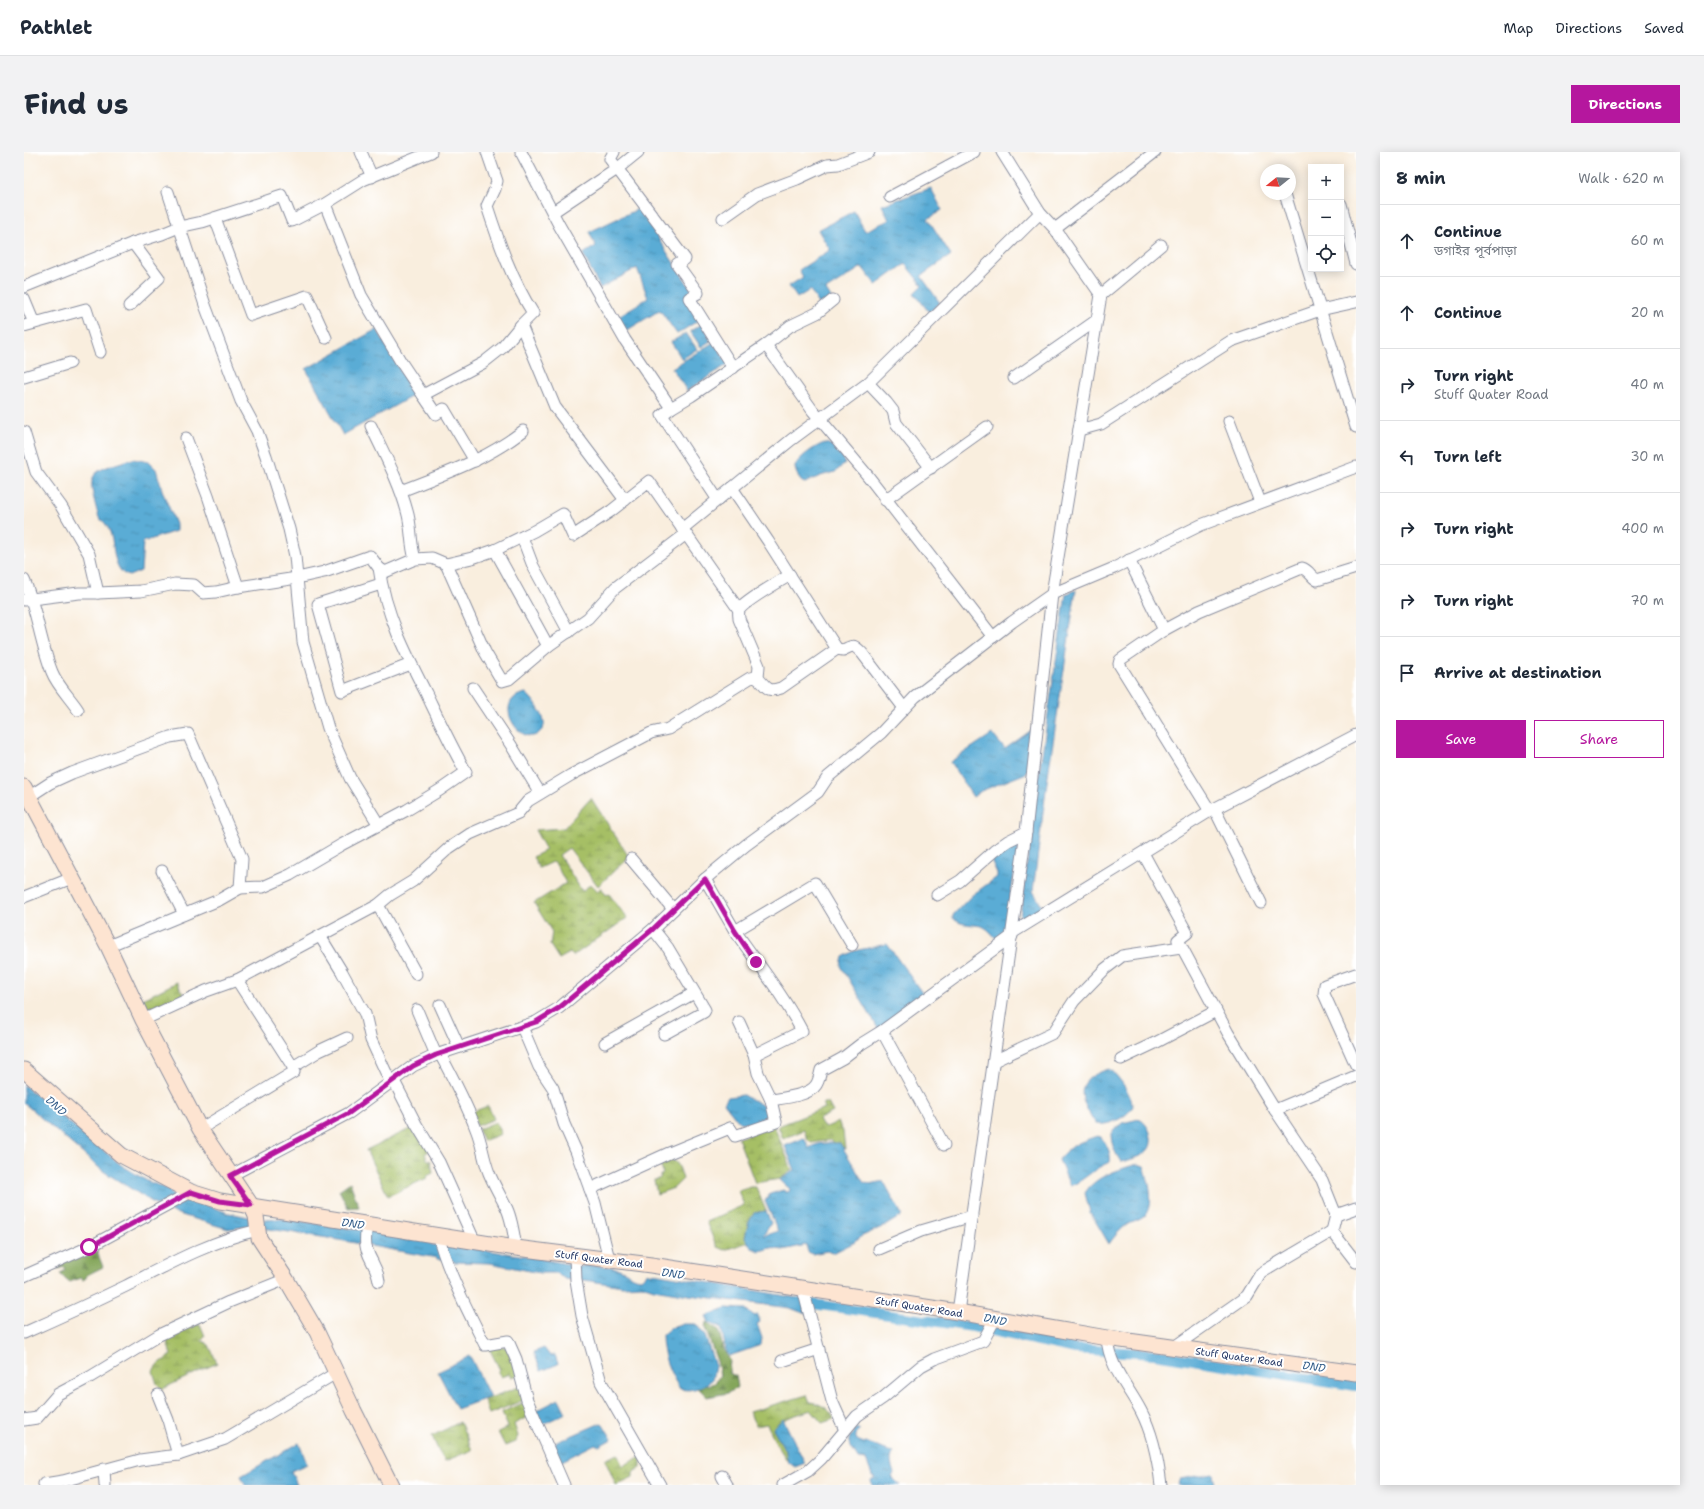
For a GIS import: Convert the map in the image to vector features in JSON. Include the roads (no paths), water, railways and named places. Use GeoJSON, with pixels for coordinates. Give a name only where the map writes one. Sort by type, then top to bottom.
{"type":"FeatureCollection","features":[{"type":"Feature","properties":{"kind":"street"},"geometry":{"type":"LineString","coordinates":[[362,152],[372,177]]}},
{"type":"Feature","properties":{"kind":"street"},"geometry":{"type":"LineString","coordinates":[[24,287],[133,243],[179,227],[215,218],[282,196],[292,221],[325,204],[363,180],[431,152]]}},
{"type":"Feature","properties":{"kind":"street"},"geometry":{"type":"LineString","coordinates":[[423,395],[483,363],[502,348],[533,313],[516,282],[497,236],[487,206],[495,190],[497,181],[487,152]]}},
{"type":"Feature","properties":{"kind":"street"},"geometry":{"type":"LineString","coordinates":[[521,152],[624,340],[671,408]]}},
{"type":"Feature","properties":{"kind":"street"},"geometry":{"type":"LineString","coordinates":[[614,152],[610,159],[616,169],[685,259],[677,264],[698,293],[689,298],[733,368]]}},
{"type":"Feature","properties":{"kind":"street"},"geometry":{"type":"LineString","coordinates":[[553,212],[616,169],[638,152]]}},
{"type":"Feature","properties":{"kind":"street"},"geometry":{"type":"LineString","coordinates":[[723,218],[757,194],[797,179],[827,165],[838,164],[869,152]]}},
{"type":"Feature","properties":{"kind":"street"},"geometry":{"type":"LineString","coordinates":[[890,197],[974,152]]}},
{"type":"Feature","properties":{"kind":"street"},"geometry":{"type":"LineString","coordinates":[[1002,152],[1040,213],[1055,229],[1102,295]]}},
{"type":"Feature","properties":{"kind":"street"},"geometry":{"type":"LineString","coordinates":[[1055,229],[1156,152]]}},
{"type":"Feature","properties":{"kind":"street"},"geometry":{"type":"LineString","coordinates":[[168,192],[207,312],[242,401],[257,431],[289,528],[297,578],[303,642],[328,728],[350,778],[379,825]]}},
{"type":"Feature","properties":{"kind":"street"},"geometry":{"type":"LineString","coordinates":[[1287,200],[1356,427]]}},
{"type":"Feature","properties":{"kind":"street"},"geometry":{"type":"LineString","coordinates":[[325,204],[361,294],[392,348],[436,414],[444,409],[475,462]]}},
{"type":"Feature","properties":{"kind":"street"},"geometry":{"type":"LineString","coordinates":[[446,564],[485,652],[502,681],[509,679],[548,646],[588,618],[615,588],[684,531],[732,488],[791,440],[868,383],[1040,213]]}},
{"type":"Feature","properties":{"kind":"street"},"geometry":{"type":"LineString","coordinates":[[1344,216],[1356,264]]}},
{"type":"Feature","properties":{"kind":"street"},"geometry":{"type":"LineString","coordinates":[[215,218],[251,315],[307,296],[326,338]]}},
{"type":"Feature","properties":{"kind":"street"},"geometry":{"type":"LineString","coordinates":[[129,306],[159,278],[133,243]]}},
{"type":"Feature","properties":{"kind":"street"},"geometry":{"type":"LineString","coordinates":[[958,1312],[1012,935],[1019,870],[1026,832],[1052,594],[1097,320],[1102,295],[1161,245]]}},
{"type":"Feature","properties":{"kind":"street"},"geometry":{"type":"LineString","coordinates":[[24,299],[29,324],[86,309],[100,352]]}},
{"type":"Feature","properties":{"kind":"street"},"geometry":{"type":"LineString","coordinates":[[718,500],[662,415],[733,368],[790,326],[817,313],[833,300]]}},
{"type":"Feature","properties":{"kind":"street"},"geometry":{"type":"LineString","coordinates":[[1079,430],[1101,424],[1232,341],[1320,310],[1356,302]]}},
{"type":"Feature","properties":{"kind":"street"},"geometry":{"type":"LineString","coordinates":[[1014,378],[1097,320]]}},
{"type":"Feature","properties":{"kind":"street"},"geometry":{"type":"LineString","coordinates":[[522,325],[555,407],[625,500]]}},
{"type":"Feature","properties":{"kind":"street"},"geometry":{"type":"LineString","coordinates":[[766,345],[813,411],[993,637]]}},
{"type":"Feature","properties":{"kind":"street"},"geometry":{"type":"LineString","coordinates":[[24,377],[70,363]]}},
{"type":"Feature","properties":{"kind":"street"},"geometry":{"type":"LineString","coordinates":[[868,383],[893,411],[896,423],[931,468]]}},
{"type":"Feature","properties":{"kind":"street"},"geometry":{"type":"LineString","coordinates":[[1229,422],[1260,502]]}},
{"type":"Feature","properties":{"kind":"street"},"geometry":{"type":"LineString","coordinates":[[371,426],[401,491],[410,521],[411,545],[415,559]]}},
{"type":"Feature","properties":{"kind":"street"},"geometry":{"type":"LineString","coordinates":[[885,500],[987,428]]}},
{"type":"Feature","properties":{"kind":"street"},"geometry":{"type":"LineString","coordinates":[[401,491],[475,462],[502,447],[523,431]]}},
{"type":"Feature","properties":{"kind":"street"},"geometry":{"type":"LineString","coordinates":[[24,432],[36,472],[61,506],[89,554],[98,593]]}},
{"type":"Feature","properties":{"kind":"street"},"geometry":{"type":"LineString","coordinates":[[186,438],[210,503],[238,587]]}},
{"type":"Feature","properties":{"kind":"street"},"geometry":{"type":"LineString","coordinates":[[230,1176],[349,1113],[413,1066],[438,1054],[536,1022],[559,1008],[653,929],[705,879],[746,845],[818,792],[828,777],[871,742],[904,708],[943,674],[1052,594],[1114,568],[1201,525],[1260,502],[1356,468]]}},
{"type":"Feature","properties":{"kind":"street"},"geometry":{"type":"LineString","coordinates":[[28,599],[79,593],[141,590],[176,584],[194,585],[203,593],[208,593],[324,572],[370,556],[379,568],[385,572],[415,559],[432,558],[446,564],[472,558],[495,550],[563,514],[573,536],[650,481],[739,610],[739,620],[759,666],[758,678]]}},
{"type":"Feature","properties":{"kind":"street"},"geometry":{"type":"LineString","coordinates":[[732,488],[837,649]]}},
{"type":"Feature","properties":{"kind":"street"},"geometry":{"type":"LineString","coordinates":[[522,537],[536,571],[569,632]]}},
{"type":"Feature","properties":{"kind":"street"},"geometry":{"type":"LineString","coordinates":[[495,550],[548,646]]}},
{"type":"Feature","properties":{"kind":"street"},"geometry":{"type":"LineString","coordinates":[[1129,560],[1164,630]]}},
{"type":"Feature","properties":{"kind":"street"},"geometry":{"type":"LineString","coordinates":[[108,946],[219,900],[240,888],[263,887],[290,874],[440,790],[466,772],[448,740],[395,627],[381,584],[379,568]]}},
{"type":"Feature","properties":{"kind":"street"},"geometry":{"type":"LineString","coordinates":[[1261,904],[1213,810],[1119,664],[1120,660],[1164,630],[1200,611],[1302,568],[1308,570],[1316,580],[1356,568]]}},
{"type":"Feature","properties":{"kind":"street"},"geometry":{"type":"LineString","coordinates":[[739,610],[790,575]]}},
{"type":"Feature","properties":{"kind":"street"},"geometry":{"type":"LineString","coordinates":[[24,580],[28,599],[52,673],[78,710]]}},
{"type":"Feature","properties":{"kind":"street"},"geometry":{"type":"LineString","coordinates":[[300,610],[381,584]]}},
{"type":"Feature","properties":{"kind":"street"},"geometry":{"type":"LineString","coordinates":[[318,604],[342,690],[412,664]]}},
{"type":"Feature","properties":{"kind":"street"},"geometry":{"type":"LineString","coordinates":[[143,1020],[206,991],[237,980],[378,905],[390,895],[413,881],[448,848],[470,834],[518,812],[528,801],[540,793],[651,733],[668,729],[750,678],[755,676],[769,690],[781,688],[837,649],[843,650],[851,646],[855,646],[904,708]]}},
{"type":"Feature","properties":{"kind":"street"},"geometry":{"type":"LineString","coordinates":[[473,688],[540,793]]}},
{"type":"Feature","properties":{"kind":"street"},"geometry":{"type":"LineString","coordinates":[[240,888],[242,859],[188,734],[151,744],[104,763],[72,773],[27,792],[108,946],[143,1020],[200,1129],[230,1176],[286,1279],[317,1332],[391,1485]]}},
{"type":"Feature","properties":{"kind":"street"},"geometry":{"type":"LineString","coordinates":[[771,1100],[804,1094],[813,1088],[817,1084],[821,1070],[843,1058],[861,1044],[882,1031],[1012,935],[1213,810],[1356,735]]}},
{"type":"Feature","properties":{"kind":"street"},"geometry":{"type":"LineString","coordinates":[[937,895],[960,881],[1003,844],[1026,832]]}},
{"type":"Feature","properties":{"kind":"street"},"geometry":{"type":"LineString","coordinates":[[1143,854],[1187,933],[1178,940],[1216,1011],[1275,1110],[1322,1180],[1336,1215],[1332,1231],[1261,1272],[1247,1296],[1174,1347]]}},
{"type":"Feature","properties":{"kind":"street"},"geometry":{"type":"LineString","coordinates":[[631,859],[673,909]]}},
{"type":"Feature","properties":{"kind":"street"},"geometry":{"type":"LineString","coordinates":[[162,871],[184,914]]}},
{"type":"Feature","properties":{"kind":"street"},"geometry":{"type":"LineString","coordinates":[[24,897],[72,878]]}},
{"type":"Feature","properties":{"kind":"street"},"geometry":{"type":"LineString","coordinates":[[705,879],[735,931],[784,999],[802,1031],[754,1055]]}},
{"type":"Feature","properties":{"kind":"street"},"geometry":{"type":"LineString","coordinates":[[735,931],[815,883],[852,945]]}},
{"type":"Feature","properties":{"kind":"street"},"geometry":{"type":"LineString","coordinates":[[378,905],[416,974]]}},
{"type":"Feature","properties":{"kind":"street"},"geometry":{"type":"LineString","coordinates":[[653,929],[668,948],[705,1010],[704,1012],[664,1034]]}},
{"type":"Feature","properties":{"kind":"street"},"geometry":{"type":"LineString","coordinates":[[320,936],[365,1014],[371,1040],[389,1080],[394,1081],[416,1124],[439,1162],[474,1240]]}},
{"type":"Feature","properties":{"kind":"street"},"geometry":{"type":"LineString","coordinates":[[994,1061],[1053,1033],[1074,1001],[1105,969],[1122,956],[1182,947]]}},
{"type":"Feature","properties":{"kind":"street"},"geometry":{"type":"LineString","coordinates":[[1356,974],[1325,985],[1324,994],[1356,1065]]}},
{"type":"Feature","properties":{"kind":"street"},"geometry":{"type":"LineString","coordinates":[[200,1129],[294,1072],[293,1067],[237,980]]}},
{"type":"Feature","properties":{"kind":"street"},"geometry":{"type":"LineString","coordinates":[[605,1043],[694,993]]}},
{"type":"Feature","properties":{"kind":"street"},"geometry":{"type":"LineString","coordinates":[[440,1005],[459,1047]]}},
{"type":"Feature","properties":{"kind":"street"},"geometry":{"type":"LineString","coordinates":[[417,1010],[438,1054],[457,1085],[476,1128],[482,1156],[488,1172],[500,1199],[507,1209],[514,1232],[516,1248]]}},
{"type":"Feature","properties":{"kind":"street"},"geometry":{"type":"LineString","coordinates":[[1121,1059],[1216,1011]]}},
{"type":"Feature","properties":{"kind":"street"},"geometry":{"type":"LineString","coordinates":[[590,1189],[669,1153],[730,1128],[736,1136],[776,1122],[771,1100],[758,1073],[754,1055],[739,1022]]}},
{"type":"Feature","properties":{"kind":"street"},"geometry":{"type":"LineString","coordinates":[[522,1027],[539,1067],[553,1088],[564,1124],[590,1189],[609,1259]]}},
{"type":"Feature","properties":{"kind":"street"},"geometry":{"type":"LineString","coordinates":[[882,1031],[944,1145]]}},
{"type":"Feature","properties":{"kind":"street"},"geometry":{"type":"LineString","coordinates":[[293,1067],[319,1051],[347,1038]]}},
{"type":"Feature","properties":{"kind":"street","name":"Stuff Quater Road"},"geometry":{"type":"LineString","coordinates":[[24,1070],[121,1155],[187,1194],[220,1201],[256,1222],[367,1227],[440,1240],[474,1240],[576,1261],[609,1259],[805,1294],[958,1312],[993,1322],[1109,1348],[1174,1347],[1356,1373]]}},
{"type":"Feature","properties":{"kind":"street"},"geometry":{"type":"LineString","coordinates":[[1275,1110],[1356,1076]]}},
{"type":"Feature","properties":{"kind":"street"},"geometry":{"type":"LineString","coordinates":[[24,1276],[89,1247],[187,1194]]}},
{"type":"Feature","properties":{"kind":"street"},"geometry":{"type":"LineString","coordinates":[[1336,1215],[1356,1208]]}},
{"type":"Feature","properties":{"kind":"street"},"geometry":{"type":"LineString","coordinates":[[879,1249],[921,1231],[972,1216]]}},
{"type":"Feature","properties":{"kind":"street"},"geometry":{"type":"LineString","coordinates":[[24,1333],[93,1302],[206,1247],[235,1235],[256,1222]]}},
{"type":"Feature","properties":{"kind":"street"},"geometry":{"type":"LineString","coordinates":[[367,1227],[367,1252],[378,1271],[379,1280]]}},
{"type":"Feature","properties":{"kind":"street"},"geometry":{"type":"LineString","coordinates":[[1332,1231],[1356,1262]]}},
{"type":"Feature","properties":{"kind":"street"},"geometry":{"type":"LineString","coordinates":[[440,1240],[446,1260],[464,1303],[485,1345],[508,1341],[516,1359],[527,1400],[564,1485]]}},
{"type":"Feature","properties":{"kind":"street"},"geometry":{"type":"LineString","coordinates":[[576,1261],[576,1280],[582,1318],[601,1382],[660,1485]]}},
{"type":"Feature","properties":{"kind":"street"},"geometry":{"type":"LineString","coordinates":[[24,1420],[37,1418],[58,1394],[90,1377],[159,1335],[228,1302],[286,1279]]}},
{"type":"Feature","properties":{"kind":"street"},"geometry":{"type":"LineString","coordinates":[[805,1294],[809,1315],[832,1401],[845,1430]]}},
{"type":"Feature","properties":{"kind":"street"},"geometry":{"type":"LineString","coordinates":[[783,1485],[809,1469],[821,1459],[857,1416],[883,1398],[921,1366],[934,1359],[984,1341],[993,1322]]}},
{"type":"Feature","properties":{"kind":"street"},"geometry":{"type":"LineString","coordinates":[[1109,1348],[1114,1368],[1148,1426],[1157,1454],[1161,1485]]}},
{"type":"Feature","properties":{"kind":"street"},"geometry":{"type":"LineString","coordinates":[[782,1361],[819,1349]]}},
{"type":"Feature","properties":{"kind":"street"},"geometry":{"type":"LineString","coordinates":[[44,1484],[63,1481],[140,1460],[178,1455],[225,1439],[336,1373]]}},
{"type":"Feature","properties":{"kind":"street"},"geometry":{"type":"LineString","coordinates":[[158,1395],[168,1420],[178,1455]]}},
{"type":"Feature","properties":{"kind":"street"},"geometry":{"type":"LineString","coordinates":[[104,1469],[105,1485]]}},
{"type":"Feature","properties":{"kind":"water"},"geometry":{"type":"Polygon","coordinates":[[[931,188],[942,210],[928,219],[951,255],[921,276],[940,303],[929,312],[914,293],[922,285],[905,264],[876,285],[862,267],[826,290],[831,298],[821,307],[810,290],[797,298],[789,286],[803,277],[799,270],[830,250],[818,230],[854,211],[865,231],[889,220],[882,205],[931,188]]]}},
{"type":"Feature","properties":{"kind":"water"},"geometry":{"type":"Polygon","coordinates":[[[640,208],[693,292],[699,320],[677,334],[660,310],[624,332],[615,318],[648,298],[637,268],[600,288],[583,254],[596,246],[589,232],[640,208]]]}},
{"type":"Feature","properties":{"kind":"water"},"geometry":{"type":"Polygon","coordinates":[[[702,324],[712,340],[701,347],[690,331],[702,324]]]}},
{"type":"Feature","properties":{"kind":"water"},"geometry":{"type":"Polygon","coordinates":[[[377,329],[414,395],[343,435],[306,369],[377,329]]]}},
{"type":"Feature","properties":{"kind":"water"},"geometry":{"type":"Polygon","coordinates":[[[686,333],[697,349],[682,359],[671,342],[686,333]]]}},
{"type":"Feature","properties":{"kind":"water"},"geometry":{"type":"Polygon","coordinates":[[[714,342],[728,364],[687,391],[672,368],[714,342]]]}},
{"type":"Feature","properties":{"kind":"water"},"geometry":{"type":"Polygon","coordinates":[[[825,443],[841,453],[845,464],[835,472],[820,476],[805,483],[802,482],[796,471],[795,467],[797,463],[808,452],[825,443]]]}},
{"type":"Feature","properties":{"kind":"water"},"geometry":{"type":"Polygon","coordinates":[[[133,459],[149,462],[156,469],[163,493],[176,524],[176,531],[143,542],[141,571],[129,576],[125,575],[117,565],[109,529],[99,518],[92,491],[92,483],[94,476],[99,471],[106,467],[133,459]]]}},
{"type":"Feature","properties":{"kind":"water"},"geometry":{"type":"Polygon","coordinates":[[[1076,590],[1047,782],[1033,891],[1044,910],[1019,924],[1035,801],[1066,594],[1076,590]]]}},
{"type":"Feature","properties":{"kind":"water"},"geometry":{"type":"Polygon","coordinates":[[[526,693],[537,706],[544,722],[544,727],[541,731],[532,736],[524,734],[517,729],[509,713],[510,704],[515,697],[526,693]]]}},
{"type":"Feature","properties":{"kind":"water"},"geometry":{"type":"Polygon","coordinates":[[[1033,729],[1030,770],[1024,774],[981,791],[973,797],[950,762],[992,734],[1005,749],[1033,729]]]}},
{"type":"Feature","properties":{"kind":"water"},"geometry":{"type":"Polygon","coordinates":[[[1017,842],[1019,843],[1018,852],[1007,915],[1005,937],[998,940],[984,927],[960,923],[953,918],[953,915],[971,896],[997,877],[997,873],[991,860],[1004,848],[1017,842]]]}},
{"type":"Feature","properties":{"kind":"water"},"geometry":{"type":"Polygon","coordinates":[[[887,944],[925,997],[879,1030],[841,966],[843,957],[854,951],[887,944]]]}},
{"type":"Feature","properties":{"kind":"water"},"geometry":{"type":"Polygon","coordinates":[[[1109,1069],[1117,1076],[1124,1086],[1130,1096],[1133,1106],[1126,1114],[1117,1120],[1106,1124],[1096,1124],[1085,1106],[1082,1090],[1084,1084],[1089,1078],[1097,1073],[1109,1069]]]}},
{"type":"Feature","properties":{"kind":"water"},"geometry":{"type":"Polygon","coordinates":[[[24,1085],[121,1165],[147,1181],[170,1190],[171,1194],[182,1200],[199,1203],[229,1213],[263,1220],[285,1219],[428,1240],[432,1245],[449,1245],[532,1257],[582,1267],[585,1265],[610,1267],[619,1269],[633,1277],[641,1279],[646,1274],[653,1273],[803,1299],[806,1314],[790,1308],[689,1295],[654,1289],[642,1285],[623,1286],[584,1280],[571,1280],[565,1279],[557,1273],[540,1273],[490,1263],[454,1262],[450,1259],[437,1259],[328,1238],[250,1226],[228,1229],[172,1212],[161,1204],[157,1205],[103,1171],[24,1103],[24,1085]]]}},
{"type":"Feature","properties":{"kind":"water"},"geometry":{"type":"Polygon","coordinates":[[[743,1095],[764,1107],[767,1110],[767,1116],[754,1123],[739,1122],[724,1103],[728,1097],[743,1095]]]}},
{"type":"Feature","properties":{"kind":"water"},"geometry":{"type":"Polygon","coordinates":[[[1139,1119],[1148,1128],[1151,1138],[1149,1148],[1141,1155],[1121,1162],[1114,1148],[1111,1133],[1122,1123],[1139,1119]]]}},
{"type":"Feature","properties":{"kind":"water"},"geometry":{"type":"Polygon","coordinates":[[[1097,1136],[1101,1137],[1107,1146],[1110,1155],[1110,1162],[1099,1167],[1081,1181],[1070,1186],[1059,1160],[1070,1148],[1097,1136]]]}},
{"type":"Feature","properties":{"kind":"water"},"geometry":{"type":"Polygon","coordinates":[[[804,1138],[809,1148],[820,1144],[840,1143],[864,1183],[870,1184],[884,1182],[901,1213],[901,1216],[885,1226],[883,1225],[882,1227],[858,1238],[855,1242],[833,1253],[827,1251],[812,1254],[808,1252],[806,1245],[783,1250],[770,1248],[760,1251],[752,1248],[745,1238],[748,1224],[754,1213],[766,1211],[771,1223],[763,1236],[778,1231],[765,1201],[770,1194],[783,1190],[789,1192],[790,1189],[780,1180],[795,1170],[785,1146],[804,1138]]]}},
{"type":"Feature","properties":{"kind":"water"},"geometry":{"type":"Polygon","coordinates":[[[1137,1164],[1144,1166],[1150,1192],[1150,1206],[1145,1216],[1122,1228],[1109,1244],[1090,1212],[1085,1193],[1102,1177],[1137,1164]]]}},
{"type":"Feature","properties":{"kind":"water"},"geometry":{"type":"Polygon","coordinates":[[[726,1308],[746,1309],[753,1316],[758,1315],[760,1322],[757,1324],[762,1338],[761,1345],[729,1356],[726,1350],[721,1327],[709,1322],[706,1316],[726,1308]]]}},
{"type":"Feature","properties":{"kind":"water"},"geometry":{"type":"Polygon","coordinates":[[[683,1324],[696,1324],[705,1336],[715,1366],[712,1380],[700,1387],[689,1390],[680,1389],[676,1383],[669,1370],[662,1342],[662,1335],[669,1329],[683,1324]]]}},
{"type":"Feature","properties":{"kind":"water"},"geometry":{"type":"Polygon","coordinates":[[[544,1348],[550,1356],[555,1355],[558,1364],[541,1371],[534,1352],[544,1348]]]}},
{"type":"Feature","properties":{"kind":"water"},"geometry":{"type":"Polygon","coordinates":[[[470,1356],[490,1397],[457,1409],[438,1372],[470,1356]]]}},
{"type":"Feature","properties":{"kind":"water"},"geometry":{"type":"Polygon","coordinates":[[[559,1399],[566,1413],[541,1425],[536,1411],[559,1399]]]}},
{"type":"Feature","properties":{"kind":"water"},"geometry":{"type":"Polygon","coordinates":[[[783,1419],[805,1463],[795,1467],[788,1462],[786,1452],[773,1428],[783,1419]]]}},
{"type":"Feature","properties":{"kind":"water"},"geometry":{"type":"Polygon","coordinates":[[[601,1423],[612,1439],[599,1446],[595,1444],[558,1463],[550,1445],[601,1423]]]}},
{"type":"Feature","properties":{"kind":"water"},"geometry":{"type":"Polygon","coordinates":[[[856,1428],[860,1430],[855,1435],[857,1440],[894,1452],[891,1460],[894,1473],[892,1477],[900,1485],[872,1485],[871,1480],[876,1477],[872,1475],[866,1460],[858,1459],[851,1447],[849,1438],[856,1428]]]}},
{"type":"Feature","properties":{"kind":"water"},"geometry":{"type":"Polygon","coordinates":[[[299,1443],[307,1464],[291,1471],[297,1485],[245,1485],[241,1476],[299,1443]]]}},
{"type":"Feature","properties":{"kind":"water"},"geometry":{"type":"Polygon","coordinates":[[[1213,1473],[1215,1485],[1177,1485],[1180,1479],[1213,1473]]]}},
{"type":"Feature","properties":{"kind":"waterway","name":"DND"},"geometry":{"type":"LineString","coordinates":[[799,1302],[973,1327],[1076,1349],[1155,1354],[1356,1386]]}}]}
